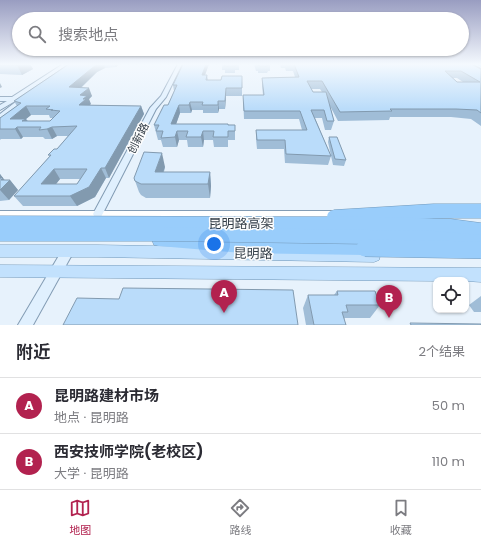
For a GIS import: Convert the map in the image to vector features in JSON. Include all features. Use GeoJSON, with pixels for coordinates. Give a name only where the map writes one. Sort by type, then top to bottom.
{"type":"FeatureCollection","features":[{"type":"Feature","properties":{"kind":"highway"},"geometry":{"type":"LineString","coordinates":[[212,223],[266,217],[337,217],[434,211],[481,212]]}},
{"type":"Feature","properties":{"kind":"highway","name":"昆明路高架"},"geometry":{"type":"LineString","coordinates":[[0,223],[424,225],[450,226],[481,230]]}},
{"type":"Feature","properties":{"kind":"highway","name":"昆明路高架"},"geometry":{"type":"LineString","coordinates":[[0,234],[434,238],[481,242]]}},
{"type":"Feature","properties":{"kind":"highway"},"geometry":{"type":"LineString","coordinates":[[105,234],[242,246],[481,250]]}},
{"type":"Feature","properties":{"kind":"main road","name":"昆明路"},"geometry":{"type":"LineString","coordinates":[[0,251],[436,257],[481,253]]}},
{"type":"Feature","properties":{"kind":"main road","name":"昆明路"},"geometry":{"type":"LineString","coordinates":[[0,271],[481,275]]}},
{"type":"Feature","properties":{"kind":"street"},"geometry":{"type":"LineString","coordinates":[[0,108],[44,79]]}},
{"type":"Feature","properties":{"kind":"street"},"geometry":{"type":"LineString","coordinates":[[0,117],[51,79]]}},
{"type":"Feature","properties":{"kind":"street","name":"创新路"},"geometry":{"type":"LineString","coordinates":[[98,214],[154,108],[163,97],[172,79]]}},
{"type":"Feature","properties":{"kind":"street"},"geometry":{"type":"LineString","coordinates":[[0,99],[23,99]]}},
{"type":"Feature","properties":{"kind":"street"},"geometry":{"type":"LineString","coordinates":[[0,214],[408,214],[481,212]]}},
{"type":"Feature","properties":{"kind":"street"},"geometry":{"type":"LineString","coordinates":[[25,325],[68,251],[98,214]]}},
{"type":"Feature","properties":{"kind":"street"},"geometry":{"type":"LineString","coordinates":[[408,214],[436,257]]}},
{"type":"Feature","properties":{"kind":"building"},"geometry":{"type":"Polygon","coordinates":[[[46,79],[79,79],[69,87],[89,88],[80,95],[87,96],[83,99],[86,99],[79,105],[141,106],[105,168],[101,168],[89,187],[70,196],[14,196],[51,155],[48,155],[54,149],[57,149],[77,126],[52,127],[39,130],[41,127],[0,129],[0,118],[21,103],[14,101],[46,79]],[[26,106],[10,119],[26,119],[22,121],[50,121],[60,111],[46,109],[50,106],[26,106]],[[54,169],[41,184],[77,184],[87,169],[54,169]]]}},
{"type":"Feature","properties":{"kind":"building"},"geometry":{"type":"Polygon","coordinates":[[[176,79],[242,79],[242,88],[226,88],[225,101],[218,101],[218,105],[202,105],[203,102],[190,102],[189,105],[179,105],[171,124],[228,124],[235,125],[235,131],[228,131],[228,137],[213,137],[214,131],[203,131],[201,137],[186,137],[188,131],[177,131],[175,137],[161,138],[163,131],[156,131],[159,125],[154,125],[164,105],[168,105],[177,85],[173,85],[176,79]]]}},
{"type":"Feature","properties":{"kind":"building"},"geometry":{"type":"Polygon","coordinates":[[[262,79],[454,79],[457,82],[480,82],[475,79],[481,79],[481,113],[477,110],[456,109],[390,109],[392,111],[340,112],[322,81],[307,81],[313,92],[326,92],[334,121],[327,121],[324,110],[311,110],[331,156],[286,154],[285,140],[257,140],[256,130],[307,130],[300,111],[244,111],[243,95],[264,95],[262,79]]]}},
{"type":"Feature","properties":{"kind":"building"},"geometry":{"type":"Polygon","coordinates":[[[329,137],[337,137],[346,160],[335,159],[329,137]]]}},
{"type":"Feature","properties":{"kind":"building"},"geometry":{"type":"Polygon","coordinates":[[[144,152],[162,153],[155,172],[210,172],[208,184],[141,184],[135,181],[134,178],[144,152]]]}},
{"type":"Feature","properties":{"kind":"building"},"geometry":{"type":"Polygon","coordinates":[[[0,178],[3,178],[1,180],[10,180],[0,190],[0,178]]]}},
{"type":"Feature","properties":{"kind":"building"},"geometry":{"type":"Polygon","coordinates":[[[123,288],[293,290],[298,325],[63,325],[77,298],[119,299],[123,288]]]}},
{"type":"Feature","properties":{"kind":"building"},"geometry":{"type":"Polygon","coordinates":[[[337,291],[375,291],[380,305],[346,305],[348,312],[342,312],[346,325],[314,325],[308,295],[338,295],[337,291]]]}},
{"type":"Feature","properties":{"kind":"building"},"geometry":{"type":"Polygon","coordinates":[[[410,323],[481,324],[481,325],[411,325],[410,323]]]}},
{"type":"Feature","properties":{"kind":"place","name":"昆明路建材市场"},"geometry":{"type":"Point","coordinates":[224,313]}},
{"type":"Feature","properties":{"kind":"place","name":"西安技师学院(老校区)"},"geometry":{"type":"Point","coordinates":[389,318]}}]}
